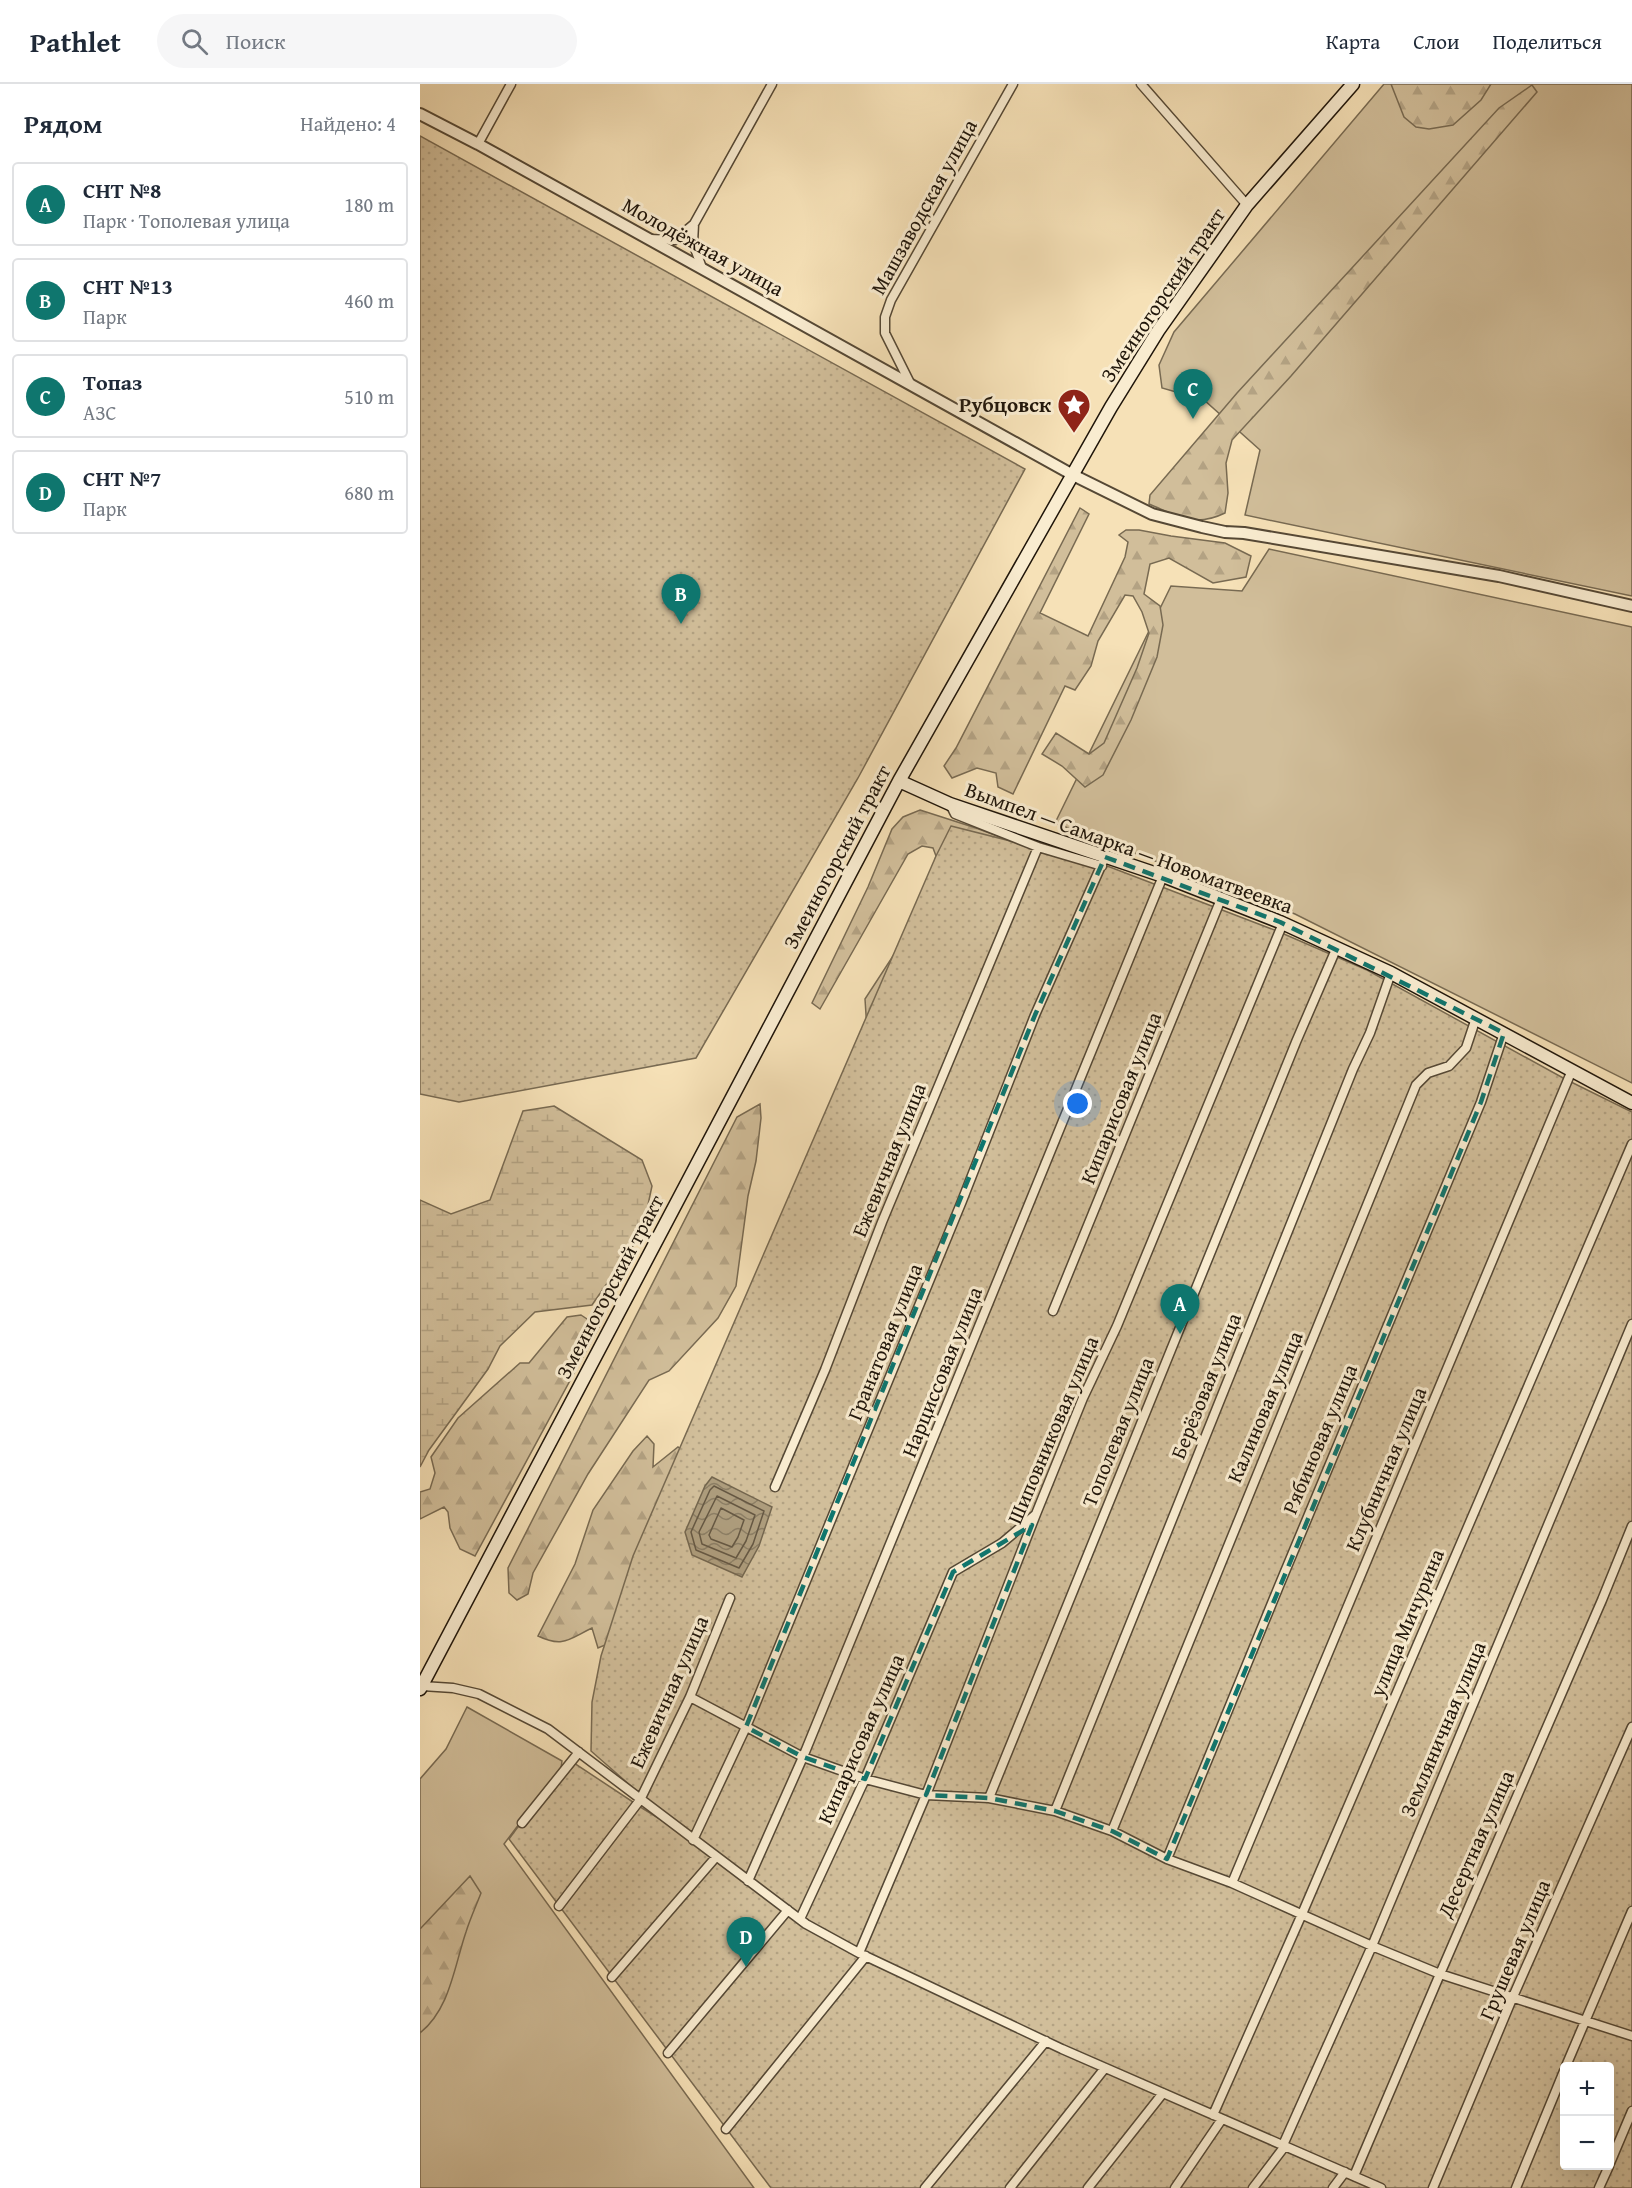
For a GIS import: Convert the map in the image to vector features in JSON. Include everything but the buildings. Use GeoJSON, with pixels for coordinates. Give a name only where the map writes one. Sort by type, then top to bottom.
{"type":"FeatureCollection","features":[{"type":"Feature","properties":{"kind":"main road","name":"Змеиногорский тракт"},"geometry":{"type":"LineString","coordinates":[[421,1687],[899,782],[1111,407],[1158,331],[1247,205],[1353,84]]}},
{"type":"Feature","properties":{"kind":"main road","name":"Вымпел — Самарка — Новоматвеевка"},"geometry":{"type":"LineString","coordinates":[[899,782],[950,804],[1104,861],[1163,876],[1283,923],[1391,973],[1632,1103]]}},
{"type":"Feature","properties":{"kind":"street"},"geometry":{"type":"LineString","coordinates":[[478,144],[512,84]]}},
{"type":"Feature","properties":{"kind":"street"},"geometry":{"type":"LineString","coordinates":[[649,239],[675,240],[694,224],[772,84]]}},
{"type":"Feature","properties":{"kind":"street","name":"Машзаводская улица"},"geometry":{"type":"LineString","coordinates":[[910,383],[885,333],[885,317],[891,300],[1013,84]]}},
{"type":"Feature","properties":{"kind":"street"},"geometry":{"type":"LineString","coordinates":[[1141,84],[1247,205]]}},
{"type":"Feature","properties":{"kind":"street","name":"Молодёжная улица"},"geometry":{"type":"LineString","coordinates":[[420,114],[478,144],[1073,475],[1152,514],[1202,527],[1499,576],[1632,606]]}},
{"type":"Feature","properties":{"kind":"street"},"geometry":{"type":"LineString","coordinates":[[694,224],[693,243],[702,268]]}},
{"type":"Feature","properties":{"kind":"street"},"geometry":{"type":"LineString","coordinates":[[950,804],[955,814],[1038,847],[1104,861]]}},
{"type":"Feature","properties":{"kind":"street","name":"Ежевичная улица"},"geometry":{"type":"LineString","coordinates":[[775,1488],[825,1370],[882,1222],[1038,847]]}},
{"type":"Feature","properties":{"kind":"street","name":"Гранатовая улица"},"geometry":{"type":"LineString","coordinates":[[693,1840],[746,1726],[962,1201],[1035,1016],[1104,861]]}},
{"type":"Feature","properties":{"kind":"street","name":"Нарциссовая улица"},"geometry":{"type":"LineString","coordinates":[[748,1881],[803,1757],[1163,876]]}},
{"type":"Feature","properties":{"kind":"street","name":"Кипарисовая улица"},"geometry":{"type":"LineString","coordinates":[[1053,1311],[1221,899]]}},
{"type":"Feature","properties":{"kind":"street","name":"Шиповниковая улица"},"geometry":{"type":"LineString","coordinates":[[726,2129],[863,1954],[1083,1398],[1117,1326],[1283,923]]}},
{"type":"Feature","properties":{"kind":"street","name":"Тополевая улица"},"geometry":{"type":"LineString","coordinates":[[989,1798],[1336,947]]}},
{"type":"Feature","properties":{"kind":"street","name":"Берёзовая улица"},"geometry":{"type":"LineString","coordinates":[[1054,1812],[1353,1069],[1370,1033],[1391,973]]}},
{"type":"Feature","properties":{"kind":"street","name":"Калиновая улица"},"geometry":{"type":"LineString","coordinates":[[1112,1831],[1219,1563],[1322,1320],[1416,1085],[1428,1073],[1449,1066],[1466,1048],[1476,1018]]}},
{"type":"Feature","properties":{"kind":"street","name":"Рябиновая улица"},"geometry":{"type":"LineString","coordinates":[[1167,1859],[1278,1586],[1481,1102],[1504,1033]]}},
{"type":"Feature","properties":{"kind":"street","name":"Клубничная улица"},"geometry":{"type":"LineString","coordinates":[[1232,1882],[1572,1070]]}},
{"type":"Feature","properties":{"kind":"street","name":"улица Мичурина"},"geometry":{"type":"LineString","coordinates":[[1213,2115],[1302,1914],[1632,1144]]}},
{"type":"Feature","properties":{"kind":"street","name":"Земляничная улица"},"geometry":{"type":"LineString","coordinates":[[1253,2188],[1284,2146],[1372,1946],[1632,1324]]}},
{"type":"Feature","properties":{"kind":"street","name":"Кипарисовая улица"},"geometry":{"type":"LineString","coordinates":[[800,1919],[865,1779],[953,1572],[1002,1542],[1036,1514]]}},
{"type":"Feature","properties":{"kind":"street","name":"Десертная улица"},"geometry":{"type":"LineString","coordinates":[[1354,2176],[1632,1526]]}},
{"type":"Feature","properties":{"kind":"street","name":"Ежевичная улица"},"geometry":{"type":"LineString","coordinates":[[559,1906],[640,1800],[690,1697],[730,1598]]}},
{"type":"Feature","properties":{"kind":"street"},"geometry":{"type":"LineString","coordinates":[[421,1687],[453,1688],[479,1694],[548,1729],[800,1919],[863,1954],[1046,2041],[1381,2188]]}},
{"type":"Feature","properties":{"kind":"street"},"geometry":{"type":"LineString","coordinates":[[690,1697],[803,1757],[865,1779],[926,1795],[989,1798],[1054,1812],[1112,1831],[1167,1859],[1232,1882],[1372,1946],[1440,1974],[1632,2036]]}},
{"type":"Feature","properties":{"kind":"street","name":"Грушевая улица"},"geometry":{"type":"LineString","coordinates":[[1433,2188],[1512,1999],[1632,1727]]}},
{"type":"Feature","properties":{"kind":"street"},"geometry":{"type":"LineString","coordinates":[[522,1823],[579,1752]]}},
{"type":"Feature","properties":{"kind":"street"},"geometry":{"type":"LineString","coordinates":[[612,1977],[716,1857]]}},
{"type":"Feature","properties":{"kind":"street"},"geometry":{"type":"LineString","coordinates":[[668,2053],[788,1910]]}},
{"type":"Feature","properties":{"kind":"street"},"geometry":{"type":"LineString","coordinates":[[1568,2062],[1632,1911]]}},
{"type":"Feature","properties":{"kind":"street"},"geometry":{"type":"LineString","coordinates":[[925,2188],[1046,2041]]}},
{"type":"Feature","properties":{"kind":"street"},"geometry":{"type":"LineString","coordinates":[[1010,2188],[1106,2068]]}},
{"type":"Feature","properties":{"kind":"street"},"geometry":{"type":"LineString","coordinates":[[1516,2188],[1560,2081]]}},
{"type":"Feature","properties":{"kind":"street"},"geometry":{"type":"LineString","coordinates":[[1088,2188],[1163,2093]]}},
{"type":"Feature","properties":{"kind":"street"},"geometry":{"type":"LineString","coordinates":[[1614,2152],[1632,2111]]}},
{"type":"Feature","properties":{"kind":"street"},"geometry":{"type":"LineString","coordinates":[[1175,2188],[1222,2119]]}},
{"type":"Feature","properties":{"kind":"street"},"geometry":{"type":"LineString","coordinates":[[1599,2188],[1606,2170]]}},
{"type":"Feature","properties":{"kind":"street"},"geometry":{"type":"LineString","coordinates":[[1333,2188],[1345,2172]]}},
{"type":"Feature","properties":{"kind":"highlighted area"},"geometry":{"type":"Polygon","coordinates":[[[1105,857],[1280,922],[1504,1033],[1481,1102],[1167,1859],[1112,1831],[1055,1811],[989,1798],[926,1795],[1032,1525],[953,1572],[865,1779],[803,1757],[746,1727],[1035,1015],[1105,857]]]}},
{"type":"Feature","properties":{"kind":"green space"},"geometry":{"type":"Polygon","coordinates":[[[1384,84],[1632,84],[1632,596],[1245,515],[1260,450],[1204,400],[1162,388],[1159,365],[1174,332],[1384,84]]]}},
{"type":"Feature","properties":{"kind":"green space"},"geometry":{"type":"Polygon","coordinates":[[[1391,84],[1491,84],[1481,100],[1453,125],[1429,129],[1416,127],[1404,117],[1391,84]]]}},
{"type":"Feature","properties":{"kind":"green space"},"geometry":{"type":"Polygon","coordinates":[[[1532,85],[1537,92],[1291,376],[1232,440],[1226,463],[1228,493],[1225,513],[1204,520],[1186,519],[1149,504],[1150,495],[1237,393],[1499,108],[1532,85]]]}},
{"type":"Feature","properties":{"kind":"green space"},"geometry":{"type":"Polygon","coordinates":[[[420,136],[1025,469],[858,778],[696,1058],[459,1102],[420,1094],[420,136]]]}},
{"type":"Feature","properties":{"kind":"green space"},"geometry":{"type":"Polygon","coordinates":[[[1080,508],[1089,514],[1040,613],[1088,636],[1125,557],[1128,542],[1119,535],[1126,530],[1225,543],[1251,556],[1246,577],[1213,583],[1169,558],[1150,564],[1144,594],[1160,606],[1163,625],[1157,657],[1131,720],[1103,775],[1085,787],[1062,766],[1042,754],[1056,733],[1089,754],[1104,743],[1137,668],[1149,633],[1142,612],[1133,596],[1125,595],[1098,641],[1091,666],[1075,690],[1065,686],[1013,794],[998,787],[996,773],[977,768],[952,778],[944,766],[956,748],[1080,508]]]}},
{"type":"Feature","properties":{"kind":"green space"},"geometry":{"type":"Polygon","coordinates":[[[1269,549],[1632,627],[1632,1083],[1295,914],[1055,823],[1171,586],[1242,591],[1269,549]]]}},
{"type":"Feature","properties":{"kind":"green space"},"geometry":{"type":"Polygon","coordinates":[[[920,810],[1027,847],[867,1030],[865,999],[923,910],[936,856],[933,848],[922,846],[908,854],[820,1009],[812,1003],[868,887],[892,829],[903,817],[920,810]]]}},
{"type":"Feature","properties":{"kind":"green space"},"geometry":{"type":"Polygon","coordinates":[[[951,826],[1102,864],[1277,931],[1367,970],[1565,1079],[1632,1112],[1632,2188],[771,2188],[509,1839],[568,1759],[689,1837],[591,1751],[592,1702],[601,1656],[633,1556],[951,826]]]}},
{"type":"Feature","properties":{"kind":"green space"},"geometry":{"type":"Polygon","coordinates":[[[760,1104],[761,1118],[756,1161],[748,1196],[736,1286],[718,1318],[669,1371],[649,1380],[588,1474],[533,1573],[528,1594],[517,1600],[509,1593],[508,1568],[737,1117],[760,1104]]]}},
{"type":"Feature","properties":{"kind":"green space"},"geometry":{"type":"Polygon","coordinates":[[[554,1106],[642,1160],[652,1186],[642,1233],[592,1305],[535,1312],[500,1346],[488,1369],[429,1450],[420,1467],[420,1200],[451,1214],[490,1200],[523,1111],[554,1106]]]}},
{"type":"Feature","properties":{"kind":"green space"},"geometry":{"type":"Polygon","coordinates":[[[581,1315],[599,1327],[475,1556],[460,1549],[450,1528],[448,1512],[444,1507],[420,1519],[420,1492],[430,1489],[435,1473],[431,1457],[458,1418],[520,1363],[529,1363],[567,1317],[581,1315]]]}},
{"type":"Feature","properties":{"kind":"green space"},"geometry":{"type":"Polygon","coordinates":[[[647,1436],[654,1444],[653,1467],[678,1447],[709,1470],[617,1640],[598,1648],[592,1628],[560,1642],[538,1636],[575,1564],[593,1510],[633,1451],[647,1436]]]}},
{"type":"Feature","properties":{"kind":"green space"},"geometry":{"type":"Polygon","coordinates":[[[467,1707],[562,1761],[561,1768],[504,1844],[754,2188],[420,2188],[420,1779],[446,1749],[467,1707]]]}},
{"type":"Feature","properties":{"kind":"green space"},"geometry":{"type":"Polygon","coordinates":[[[470,1876],[481,1893],[445,2000],[430,2023],[420,2033],[420,1929],[470,1876]]]}},
{"type":"Feature","properties":{"kind":"water"},"geometry":{"type":"Polygon","coordinates":[[[712,1477],[772,1507],[759,1546],[742,1577],[692,1555],[685,1532],[705,1486],[712,1477]]]}},
{"type":"Feature","properties":{"kind":"place","name":"Топаз"},"geometry":{"type":"Point","coordinates":[1193,419]}},
{"type":"Feature","properties":{"kind":"place","name":"Рубцовск"},"geometry":{"type":"Point","coordinates":[1074,434]}},
{"type":"Feature","properties":{"kind":"place","name":"СНТ №13"},"geometry":{"type":"Point","coordinates":[681,624]}},
{"type":"Feature","properties":{"kind":"place","name":"СНТ №8"},"geometry":{"type":"Point","coordinates":[1180,1334]}},
{"type":"Feature","properties":{"kind":"place","name":"СНТ №7"},"geometry":{"type":"Point","coordinates":[746,1967]}}]}
